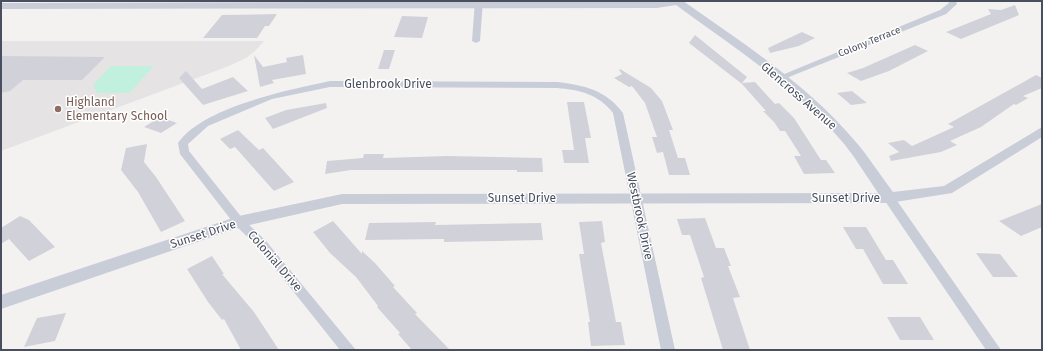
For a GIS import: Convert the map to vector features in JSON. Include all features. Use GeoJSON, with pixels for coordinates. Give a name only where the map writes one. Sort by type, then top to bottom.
{"type":"FeatureCollection","features":[{"type":"Feature","properties":{"kind":"street","name":"Glencross Avenue"},"geometry":{"type":"LineString","coordinates":[[679,1],[781,77],[825,116],[845,137],[994,350]]}},
{"type":"Feature","properties":{"kind":"street"},"geometry":{"type":"LineString","coordinates":[[1,6],[300,3],[657,5],[679,1]]}},
{"type":"Feature","properties":{"kind":"street","name":"Colony Terrace"},"geometry":{"type":"LineString","coordinates":[[781,77],[943,12],[953,4],[952,1]]}},
{"type":"Feature","properties":{"kind":"street"},"geometry":{"type":"LineString","coordinates":[[476,41],[479,3]]}},
{"type":"Feature","properties":{"kind":"street","name":"Glenbrook Drive"},"geometry":{"type":"LineString","coordinates":[[191,134],[204,124],[269,97],[330,84],[557,85],[578,87],[594,92]]}},
{"type":"Feature","properties":{"kind":"street","name":"Westbrook Drive"},"geometry":{"type":"LineString","coordinates":[[594,92],[610,101],[618,113],[637,197],[668,350]]}},
{"type":"Feature","properties":{"kind":"street","name":"Sunset Drive"},"geometry":{"type":"LineString","coordinates":[[1,302],[239,222],[342,199],[637,197],[889,198],[947,190],[980,172],[1042,131]]}},
{"type":"Feature","properties":{"kind":"street","name":"Colonial Drive"},"geometry":{"type":"LineString","coordinates":[[191,134],[183,143],[184,152],[239,222],[262,244],[349,350]]}},
{"type":"Feature","properties":{"kind":"shaded area","name":"Highland Elementary School"},"geometry":{"type":"Polygon","coordinates":[[[1,41],[264,41],[246,58],[229,66],[1,151],[1,41]]]}},
{"type":"Feature","properties":{"kind":"green space"},"geometry":{"type":"Polygon","coordinates":[[[111,66],[154,66],[129,93],[97,93],[93,85],[111,66]]]}},
{"type":"Feature","properties":{"kind":"building"},"geometry":{"type":"Polygon","coordinates":[[[1015,5],[1019,15],[961,39],[946,32],[991,14],[988,9],[1001,10],[1015,5]]]}},
{"type":"Feature","properties":{"kind":"building"},"geometry":{"type":"Polygon","coordinates":[[[277,14],[269,26],[265,26],[257,38],[203,38],[222,15],[277,14]]]}},
{"type":"Feature","properties":{"kind":"building"},"geometry":{"type":"Polygon","coordinates":[[[402,16],[428,17],[422,38],[394,37],[402,16]]]}},
{"type":"Feature","properties":{"kind":"building"},"geometry":{"type":"Polygon","coordinates":[[[802,32],[815,38],[799,46],[770,53],[768,48],[802,32]]]}},
{"type":"Feature","properties":{"kind":"building"},"geometry":{"type":"Polygon","coordinates":[[[695,35],[747,77],[742,83],[755,82],[775,104],[779,103],[794,118],[821,160],[826,160],[835,173],[804,174],[794,156],[801,156],[785,131],[780,131],[774,122],[763,111],[766,111],[742,84],[689,43],[695,35]]]}},
{"type":"Feature","properties":{"kind":"building"},"geometry":{"type":"Polygon","coordinates":[[[915,45],[928,51],[889,71],[861,81],[847,73],[863,68],[915,45]]]}},
{"type":"Feature","properties":{"kind":"building"},"geometry":{"type":"Polygon","coordinates":[[[384,50],[395,50],[389,69],[378,69],[384,50]]]}},
{"type":"Feature","properties":{"kind":"building"},"geometry":{"type":"Polygon","coordinates":[[[254,55],[263,67],[287,62],[286,58],[303,55],[306,74],[272,80],[274,83],[260,87],[254,55]]]}},
{"type":"Feature","properties":{"kind":"building"},"geometry":{"type":"Polygon","coordinates":[[[1,56],[105,57],[82,80],[23,80],[10,91],[1,93],[1,56]]]}},
{"type":"Feature","properties":{"kind":"building"},"geometry":{"type":"Polygon","coordinates":[[[620,69],[651,88],[662,101],[673,130],[669,130],[678,158],[685,158],[690,175],[669,175],[663,152],[657,153],[652,137],[657,137],[645,103],[632,86],[629,87],[614,78],[622,74],[619,70],[620,69]]]}},
{"type":"Feature","properties":{"kind":"building"},"geometry":{"type":"Polygon","coordinates":[[[186,71],[202,89],[233,77],[248,91],[203,105],[179,78],[186,71]]]}},
{"type":"Feature","properties":{"kind":"building"},"geometry":{"type":"Polygon","coordinates":[[[1036,75],[1042,78],[1042,88],[1023,96],[1028,98],[1016,105],[1014,104],[981,127],[950,141],[957,145],[941,152],[891,161],[889,156],[899,152],[888,143],[904,140],[912,146],[954,127],[948,124],[1036,75]]]}},
{"type":"Feature","properties":{"kind":"building"},"geometry":{"type":"Polygon","coordinates":[[[852,91],[867,103],[851,105],[837,93],[852,91]]]}},
{"type":"Feature","properties":{"kind":"building"},"geometry":{"type":"Polygon","coordinates":[[[567,102],[584,102],[591,138],[585,138],[589,163],[564,163],[562,150],[574,150],[567,102]]]}},
{"type":"Feature","properties":{"kind":"building"},"geometry":{"type":"Polygon","coordinates":[[[326,103],[327,108],[273,129],[265,118],[286,110],[326,103]]]}},
{"type":"Feature","properties":{"kind":"building"},"geometry":{"type":"Polygon","coordinates":[[[160,117],[177,123],[161,133],[144,127],[160,117]]]}},
{"type":"Feature","properties":{"kind":"building"},"geometry":{"type":"Polygon","coordinates":[[[238,130],[259,150],[263,148],[294,182],[274,191],[235,147],[230,149],[220,139],[238,130]]]}},
{"type":"Feature","properties":{"kind":"building"},"geometry":{"type":"Polygon","coordinates":[[[147,144],[144,162],[156,177],[185,221],[161,232],[138,192],[121,170],[126,148],[147,144]]]}},
{"type":"Feature","properties":{"kind":"building"},"geometry":{"type":"Polygon","coordinates":[[[364,154],[384,154],[383,158],[447,156],[542,158],[543,172],[517,172],[517,170],[351,170],[325,174],[327,161],[363,158],[364,154]]]}},
{"type":"Feature","properties":{"kind":"building"},"geometry":{"type":"Polygon","coordinates":[[[1042,204],[1042,227],[1021,236],[999,221],[1042,204]]]}},
{"type":"Feature","properties":{"kind":"building"},"geometry":{"type":"Polygon","coordinates":[[[20,216],[29,220],[55,247],[29,261],[9,239],[1,244],[1,228],[20,216]]]}},
{"type":"Feature","properties":{"kind":"building"},"geometry":{"type":"Polygon","coordinates":[[[705,218],[716,248],[724,248],[731,266],[728,266],[740,297],[733,298],[750,350],[723,350],[701,278],[704,277],[690,235],[682,235],[677,219],[705,218]]]}},
{"type":"Feature","properties":{"kind":"building"},"geometry":{"type":"Polygon","coordinates":[[[333,221],[362,254],[362,251],[375,263],[395,286],[393,287],[417,313],[415,314],[450,350],[412,350],[398,334],[400,333],[377,307],[378,306],[356,277],[330,253],[313,232],[333,221]]]}},
{"type":"Feature","properties":{"kind":"building"},"geometry":{"type":"Polygon","coordinates":[[[602,221],[605,242],[601,243],[616,322],[621,322],[625,345],[591,346],[588,322],[590,322],[579,254],[584,254],[579,222],[602,221]]]}},
{"type":"Feature","properties":{"kind":"building"},"geometry":{"type":"Polygon","coordinates":[[[436,222],[435,225],[541,223],[543,240],[444,242],[444,239],[365,240],[369,223],[436,222]]]}},
{"type":"Feature","properties":{"kind":"building"},"geometry":{"type":"Polygon","coordinates":[[[843,227],[866,227],[886,260],[893,260],[908,284],[883,284],[863,249],[856,249],[843,227]]]}},
{"type":"Feature","properties":{"kind":"building"},"geometry":{"type":"Polygon","coordinates":[[[976,253],[1000,254],[1018,277],[993,277],[976,253]]]}},
{"type":"Feature","properties":{"kind":"building"},"geometry":{"type":"Polygon","coordinates":[[[212,256],[224,274],[222,274],[254,312],[279,350],[241,350],[224,319],[222,320],[208,302],[187,269],[212,256]]]}},
{"type":"Feature","properties":{"kind":"building"},"geometry":{"type":"Polygon","coordinates":[[[66,313],[55,341],[24,347],[37,318],[66,313]]]}},
{"type":"Feature","properties":{"kind":"building"},"geometry":{"type":"Polygon","coordinates":[[[887,317],[920,317],[934,340],[900,340],[887,317]]]}},
{"type":"Feature","properties":{"kind":"place","name":"Highland Elementary School"},"geometry":{"type":"Point","coordinates":[58,109]}}]}
